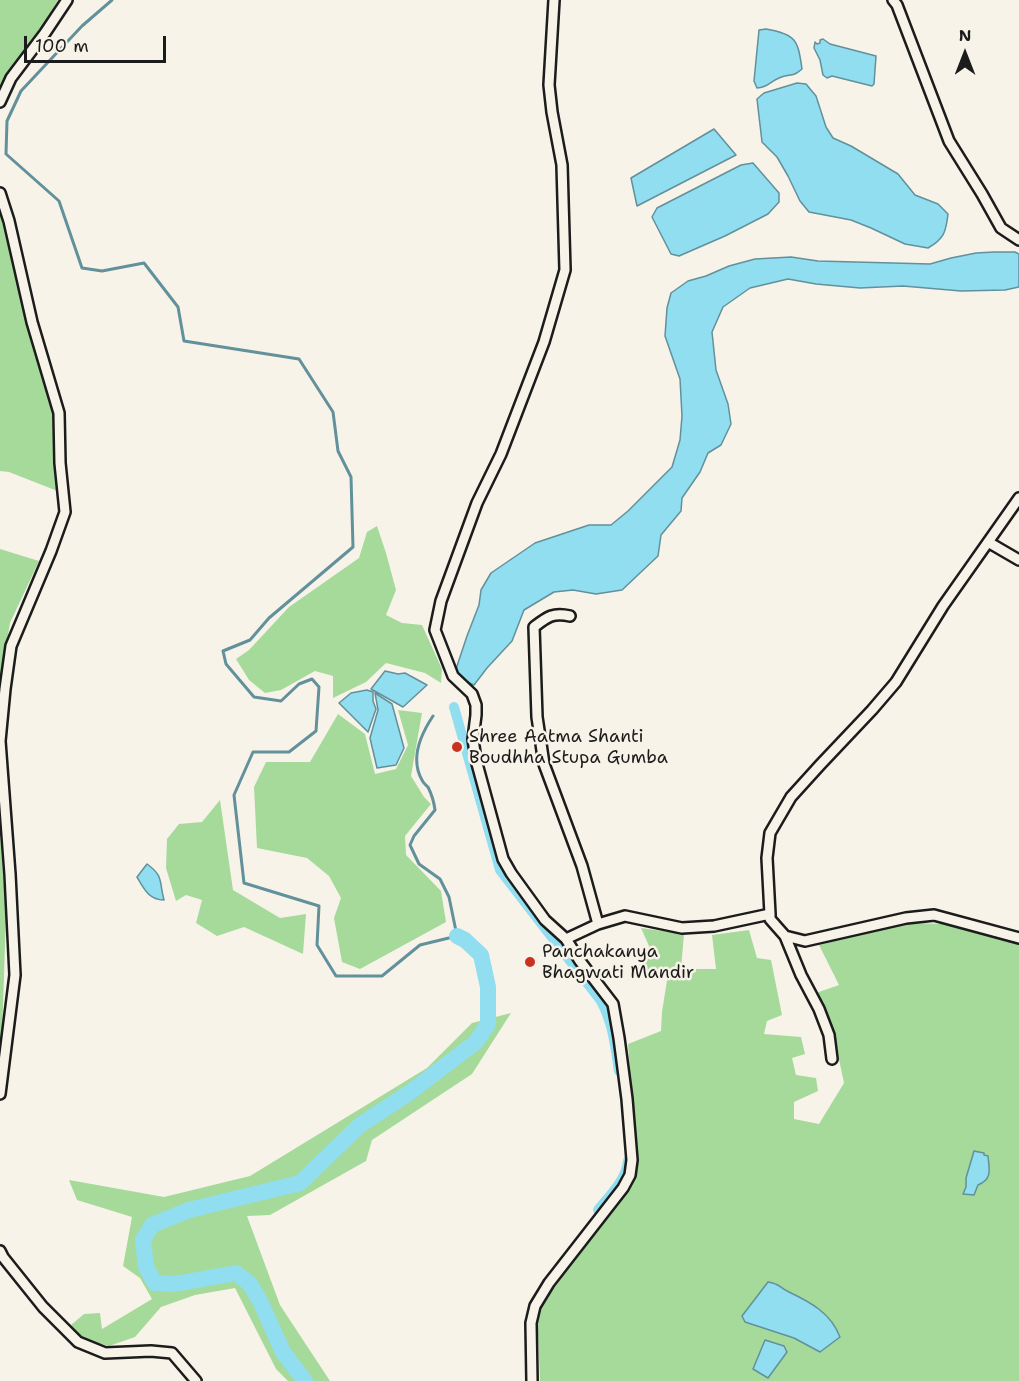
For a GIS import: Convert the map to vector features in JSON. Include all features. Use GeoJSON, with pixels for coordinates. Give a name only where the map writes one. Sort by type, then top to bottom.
{"type":"FeatureCollection","features":[{"type":"Feature","properties":{"kind":"street"},"geometry":{"type":"LineString","coordinates":[[0,102],[11,78],[67,0]]}},
{"type":"Feature","properties":{"kind":"street"},"geometry":{"type":"LineString","coordinates":[[532,1381],[531,1323],[535,1305],[549,1283],[623,1188],[630,1175],[633,1161],[619,1038],[613,1004],[566,939],[545,920],[503,859],[476,760],[473,739],[476,705],[472,694],[453,676],[435,630],[441,601],[477,504],[501,454],[544,342],[565,270],[562,165],[549,85],[554,0]]}},
{"type":"Feature","properties":{"kind":"street"},"geometry":{"type":"LineString","coordinates":[[893,0],[897,5],[949,141],[1001,228],[1018,239]]}},
{"type":"Feature","properties":{"kind":"street"},"geometry":{"type":"LineString","coordinates":[[0,193],[9,221],[32,322],[59,413],[60,463],[65,512],[11,646],[5,689],[0,741],[15,975],[0,1094]]}},
{"type":"Feature","properties":{"kind":"street"},"geometry":{"type":"LineString","coordinates":[[832,1059],[829,1035],[785,936],[770,919],[766,858],[770,832],[791,797],[896,682],[943,606],[1019,498]]}},
{"type":"Feature","properties":{"kind":"street"},"geometry":{"type":"LineString","coordinates":[[988,543],[1019,560]]}},
{"type":"Feature","properties":{"kind":"street"},"geometry":{"type":"LineString","coordinates":[[570,616],[560,613],[553,614],[534,627],[537,717],[544,764],[582,866],[598,924]]}},
{"type":"Feature","properties":{"kind":"street"},"geometry":{"type":"LineString","coordinates":[[566,939],[598,924],[624,916],[682,928],[714,926],[770,914]]}},
{"type":"Feature","properties":{"kind":"street"},"geometry":{"type":"LineString","coordinates":[[785,936],[805,941],[906,918],[933,915],[1019,938]]}},
{"type":"Feature","properties":{"kind":"street"},"geometry":{"type":"LineString","coordinates":[[0,1251],[43,1307],[78,1342],[105,1353],[151,1351],[172,1353],[196,1381]]}},
{"type":"Feature","properties":{"kind":"green space"},"geometry":{"type":"Polygon","coordinates":[[[0,0],[58,0],[0,92],[0,0]]]}},
{"type":"Feature","properties":{"kind":"green space"},"geometry":{"type":"Polygon","coordinates":[[[0,214],[54,414],[60,492],[9,472],[0,471],[0,214]]]}},
{"type":"Feature","properties":{"kind":"green space"},"geometry":{"type":"Polygon","coordinates":[[[377,526],[396,590],[386,615],[402,623],[422,625],[442,669],[441,683],[425,673],[386,663],[366,682],[333,698],[333,676],[315,671],[281,690],[265,693],[249,680],[236,659],[249,650],[289,607],[359,558],[367,532],[377,526]]]}},
{"type":"Feature","properties":{"kind":"green space"},"geometry":{"type":"Polygon","coordinates":[[[0,549],[39,561],[10,623],[0,683],[0,549]]]}},
{"type":"Feature","properties":{"kind":"green space"},"geometry":{"type":"Polygon","coordinates":[[[398,710],[422,713],[411,776],[431,804],[405,836],[406,855],[441,891],[446,922],[360,969],[342,962],[334,918],[341,898],[329,876],[307,858],[257,848],[254,787],[266,762],[310,762],[338,714],[365,734],[375,774],[396,769],[408,745],[398,710]]]}},
{"type":"Feature","properties":{"kind":"green space"},"geometry":{"type":"Polygon","coordinates":[[[220,800],[233,890],[280,918],[306,914],[303,954],[244,927],[217,936],[196,923],[202,900],[186,895],[176,901],[166,868],[167,839],[179,824],[202,822],[220,800]]]}},
{"type":"Feature","properties":{"kind":"green space"},"geometry":{"type":"Polygon","coordinates":[[[0,833],[6,914],[0,1045],[0,833]]]}},
{"type":"Feature","properties":{"kind":"green space"},"geometry":{"type":"Polygon","coordinates":[[[905,923],[949,924],[1019,943],[1019,1381],[540,1381],[537,1312],[637,1175],[628,1044],[661,1031],[668,974],[633,978],[649,946],[641,928],[684,934],[681,969],[716,969],[712,935],[749,930],[757,958],[771,960],[782,1015],[767,1021],[764,1034],[801,1037],[805,1054],[792,1058],[796,1075],[816,1078],[818,1091],[794,1102],[794,1119],[819,1124],[844,1083],[832,1026],[816,993],[839,985],[819,945],[905,923]]]}},
{"type":"Feature","properties":{"kind":"green space"},"geometry":{"type":"Polygon","coordinates":[[[511,1013],[472,1074],[372,1140],[366,1161],[270,1215],[247,1216],[280,1305],[330,1381],[288,1381],[276,1369],[235,1288],[195,1295],[161,1307],[135,1337],[109,1346],[79,1338],[71,1325],[84,1314],[100,1313],[102,1329],[152,1299],[140,1278],[123,1266],[132,1217],[77,1200],[69,1180],[164,1197],[250,1176],[427,1068],[472,1023],[511,1013]]]}},
{"type":"Feature","properties":{"kind":"water"},"geometry":{"type":"Polygon","coordinates":[[[766,29],[784,33],[794,40],[799,51],[802,69],[796,74],[757,88],[754,81],[759,30],[766,29]]]}},
{"type":"Feature","properties":{"kind":"water"},"geometry":{"type":"Polygon","coordinates":[[[823,39],[830,44],[876,56],[874,84],[872,86],[832,76],[827,78],[823,75],[820,60],[814,48],[815,42],[820,43],[823,39]]]}},
{"type":"Feature","properties":{"kind":"water"},"geometry":{"type":"Polygon","coordinates":[[[797,83],[806,84],[816,96],[826,127],[833,138],[898,174],[915,195],[938,204],[948,214],[945,230],[938,241],[928,248],[905,244],[851,220],[809,212],[800,201],[777,157],[762,142],[757,99],[764,93],[797,83]]]}},
{"type":"Feature","properties":{"kind":"water"},"geometry":{"type":"Polygon","coordinates":[[[714,129],[736,155],[637,206],[631,178],[714,129]]]}},
{"type":"Feature","properties":{"kind":"water"},"geometry":{"type":"Polygon","coordinates":[[[753,163],[779,193],[779,202],[768,214],[725,236],[679,256],[671,254],[652,217],[657,208],[741,165],[753,163]]]}},
{"type":"Feature","properties":{"kind":"water"},"geometry":{"type":"Polygon","coordinates":[[[976,253],[1019,254],[1019,287],[1005,290],[961,291],[903,286],[860,288],[788,279],[750,288],[723,307],[712,332],[716,370],[728,404],[731,424],[721,445],[708,453],[700,472],[682,498],[681,511],[661,535],[658,556],[622,590],[596,594],[573,590],[554,592],[524,610],[512,641],[474,685],[467,682],[456,671],[479,605],[481,590],[491,573],[535,543],[589,525],[611,525],[672,467],[680,440],[682,416],[680,379],[665,336],[667,308],[671,293],[688,281],[755,259],[791,257],[818,261],[930,264],[976,253]]]}},
{"type":"Feature","properties":{"kind":"water"},"geometry":{"type":"Polygon","coordinates":[[[385,671],[405,673],[427,685],[403,707],[371,689],[385,671]]]}},
{"type":"Feature","properties":{"kind":"water"},"geometry":{"type":"Polygon","coordinates":[[[367,690],[373,692],[376,709],[368,732],[339,703],[351,693],[367,690]]]}},
{"type":"Feature","properties":{"kind":"water"},"geometry":{"type":"Polygon","coordinates":[[[375,693],[392,704],[404,748],[396,765],[377,768],[370,738],[378,710],[375,693]]]}},
{"type":"Feature","properties":{"kind":"water"},"geometry":{"type":"Polygon","coordinates":[[[147,864],[159,876],[164,900],[151,896],[137,877],[147,864]]]}},
{"type":"Feature","properties":{"kind":"water"},"geometry":{"type":"Polygon","coordinates":[[[974,1151],[988,1156],[988,1177],[978,1185],[974,1195],[963,1194],[966,1187],[966,1178],[974,1151]]]}},
{"type":"Feature","properties":{"kind":"water"},"geometry":{"type":"Polygon","coordinates":[[[768,1282],[819,1309],[831,1321],[840,1337],[820,1352],[794,1338],[745,1322],[742,1316],[768,1282]]]}},
{"type":"Feature","properties":{"kind":"water"},"geometry":{"type":"Polygon","coordinates":[[[765,1340],[784,1346],[787,1352],[768,1378],[753,1369],[765,1340]]]}},
{"type":"Feature","properties":{"kind":"waterway"},"geometry":{"type":"LineString","coordinates":[[112,0],[82,26],[21,91],[7,121],[6,154],[59,201],[82,268],[102,271],[144,263],[178,307],[184,341],[299,359],[333,412],[338,451],[351,477],[353,547],[269,618],[250,640],[223,651],[226,664],[254,697],[281,701],[299,684],[312,679],[319,687],[316,731],[289,752],[253,752],[234,795],[244,883],[319,906],[317,945],[336,976],[382,976],[420,945],[457,936],[449,897],[440,879],[419,864],[410,845],[414,836],[435,810],[431,793],[422,781],[417,764],[418,747],[433,716]]}},
{"type":"Feature","properties":{"kind":"waterway"},"geometry":{"type":"LineString","coordinates":[[454,707],[500,870],[601,1001],[611,1026],[619,1071]]}},
{"type":"Feature","properties":{"kind":"waterway"},"geometry":{"type":"LineString","coordinates":[[305,1381],[283,1352],[250,1284],[236,1273],[175,1284],[155,1283],[146,1267],[143,1240],[152,1225],[189,1210],[300,1183],[360,1125],[409,1093],[476,1042],[488,1024],[488,987],[481,955],[465,940],[457,936]]}},
{"type":"Feature","properties":{"kind":"waterway"},"geometry":{"type":"LineString","coordinates":[[598,1210],[621,1181],[628,1161]]}},
{"type":"Feature","properties":{"kind":"place","name":"Shree Aatma Shanti Boudhha Stupa Gumba"},"geometry":{"type":"Point","coordinates":[457,747]}},
{"type":"Feature","properties":{"kind":"place","name":"Panchakanya Bhagwati Mandir"},"geometry":{"type":"Point","coordinates":[530,962]}}]}
